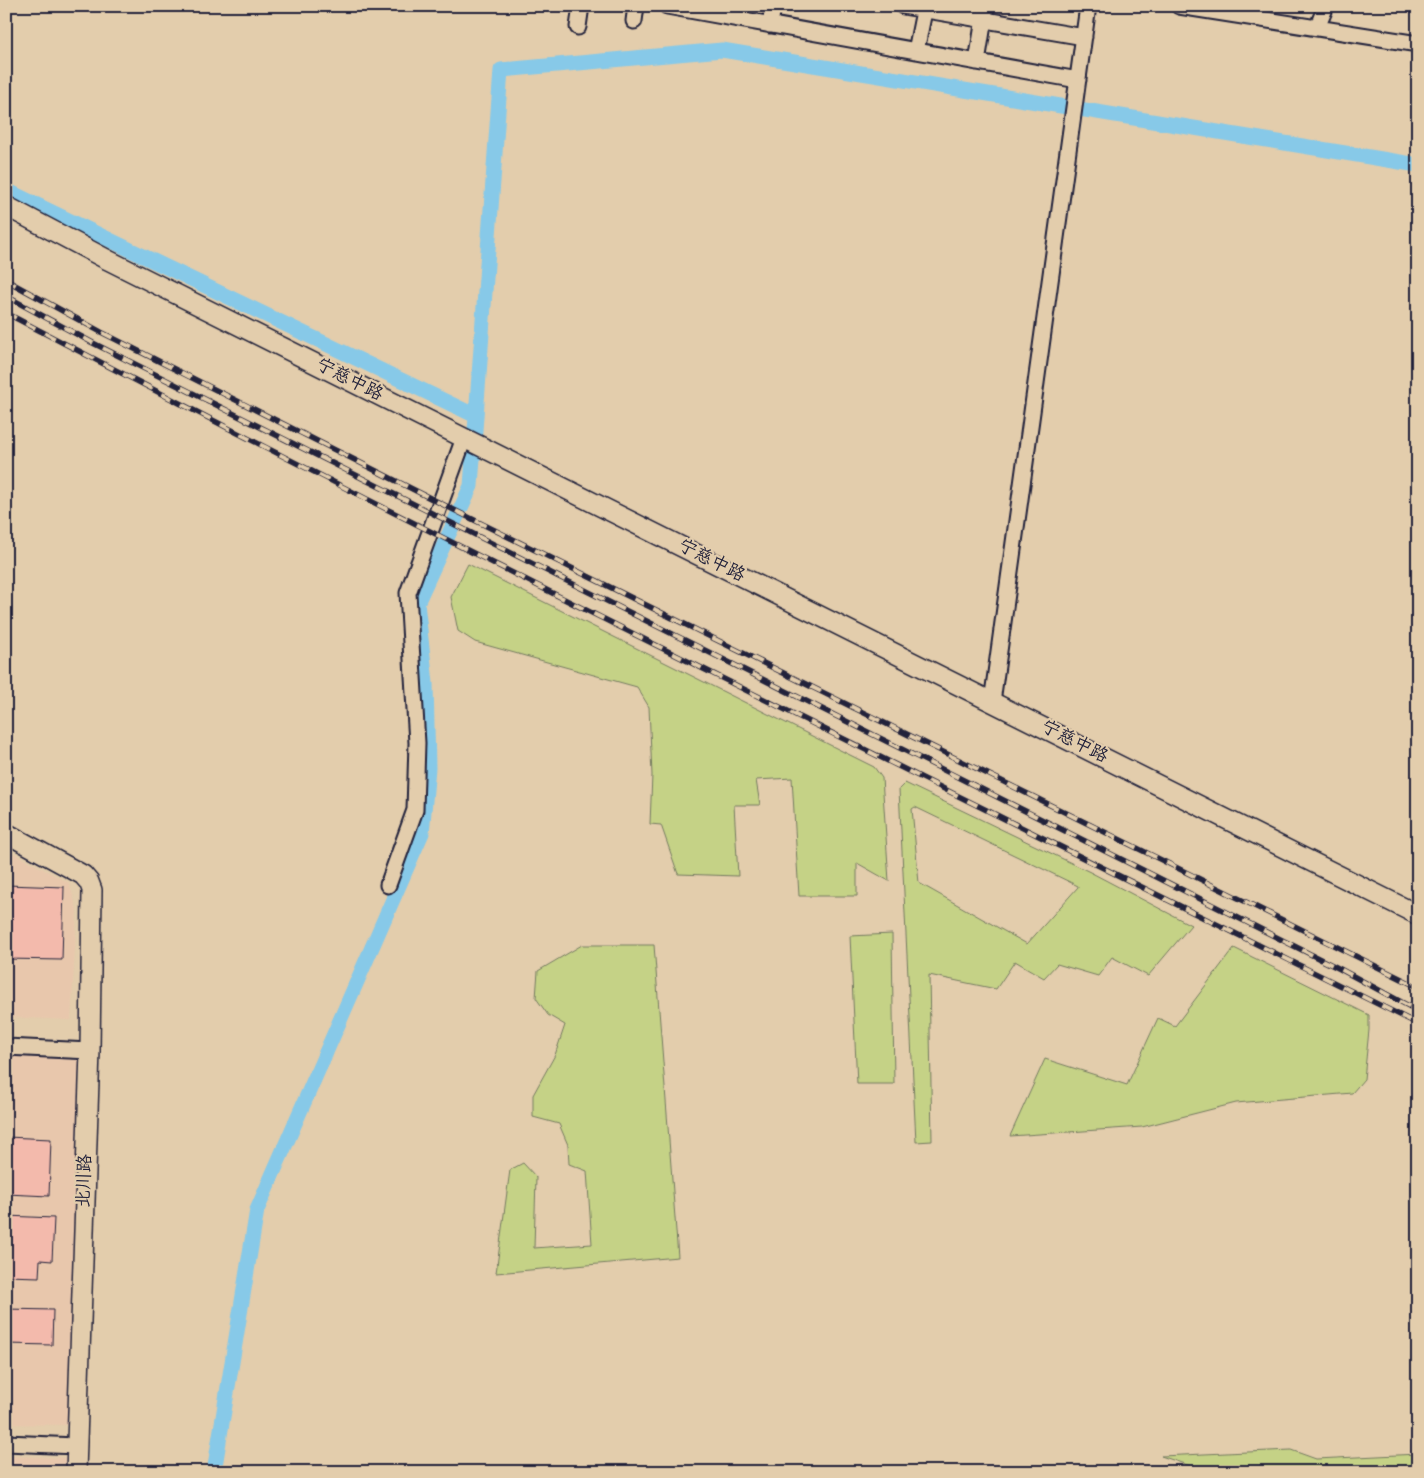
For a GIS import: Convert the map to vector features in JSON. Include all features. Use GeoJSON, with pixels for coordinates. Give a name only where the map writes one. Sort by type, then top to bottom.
{"type":"FeatureCollection","features":[{"type":"Feature","properties":{"kind":"main road","name":"宁慈中路"},"geometry":{"type":"LineString","coordinates":[[6,206],[108,260],[1418,915]]}},
{"type":"Feature","properties":{"kind":"main road","name":"北川路"},"geometry":{"type":"LineString","coordinates":[[6,833],[83,875],[89,882],[92,890],[90,1051],[76,1472]]}},
{"type":"Feature","properties":{"kind":"street"},"geometry":{"type":"LineString","coordinates":[[578,27],[581,6]]}},
{"type":"Feature","properties":{"kind":"street"},"geometry":{"type":"LineString","coordinates":[[667,6],[705,10],[770,25],[1078,81]]}},
{"type":"Feature","properties":{"kind":"street"},"geometry":{"type":"LineString","coordinates":[[770,25],[773,6]]}},
{"type":"Feature","properties":{"kind":"street"},"geometry":{"type":"LineString","coordinates":[[903,6],[985,13],[1084,37]]}},
{"type":"Feature","properties":{"kind":"street"},"geometry":{"type":"LineString","coordinates":[[992,702],[1088,6]]}},
{"type":"Feature","properties":{"kind":"street"},"geometry":{"type":"LineString","coordinates":[[1178,6],[1418,44]]}},
{"type":"Feature","properties":{"kind":"street"},"geometry":{"type":"LineString","coordinates":[[1317,28],[1326,6]]}},
{"type":"Feature","properties":{"kind":"street"},"geometry":{"type":"LineString","coordinates":[[916,51],[924,8]]}},
{"type":"Feature","properties":{"kind":"street"},"geometry":{"type":"LineString","coordinates":[[977,62],[985,13]]}},
{"type":"Feature","properties":{"kind":"street"},"geometry":{"type":"LineString","coordinates":[[388,885],[415,810],[416,743],[408,593],[465,438]]}},
{"type":"Feature","properties":{"kind":"street"},"geometry":{"type":"LineString","coordinates":[[6,1047],[90,1051]]}},
{"type":"Feature","properties":{"kind":"street"},"geometry":{"type":"LineString","coordinates":[[6,1443],[76,1446]]}},
{"type":"Feature","properties":{"kind":"shaded area"},"geometry":{"type":"Polygon","coordinates":[[[6,849],[69,883],[77,909],[71,1020],[6,1017],[6,849]]]}},
{"type":"Feature","properties":{"kind":"shaded area"},"geometry":{"type":"Polygon","coordinates":[[[6,1053],[83,1057],[70,1425],[6,1424],[6,1053]]]}},
{"type":"Feature","properties":{"kind":"shaded area"},"geometry":{"type":"Polygon","coordinates":[[[6,1456],[68,1458],[68,1472],[6,1472],[6,1456]]]}},
{"type":"Feature","properties":{"kind":"green space"},"geometry":{"type":"Polygon","coordinates":[[[468,564],[874,767],[882,778],[889,881],[857,863],[857,896],[799,896],[792,778],[756,780],[760,805],[734,805],[738,876],[678,874],[661,825],[650,824],[652,775],[649,707],[637,687],[475,642],[458,631],[451,597],[468,564]]]}},
{"type":"Feature","properties":{"kind":"green space"},"geometry":{"type":"Polygon","coordinates":[[[905,783],[1090,872],[1191,925],[1148,976],[1112,957],[1098,976],[1057,964],[1044,978],[1015,961],[996,989],[929,975],[932,1141],[916,1142],[899,789],[905,783]],[[915,807],[912,809],[919,883],[1027,944],[1078,886],[915,807]]]}},
{"type":"Feature","properties":{"kind":"green space"},"geometry":{"type":"Polygon","coordinates":[[[892,934],[894,1084],[857,1084],[850,936],[892,934]]]}},
{"type":"Feature","properties":{"kind":"green space"},"geometry":{"type":"Polygon","coordinates":[[[582,945],[654,945],[678,1257],[496,1273],[510,1170],[523,1163],[536,1177],[534,1248],[592,1244],[587,1171],[569,1164],[568,1145],[559,1124],[533,1117],[533,1095],[555,1055],[565,1025],[548,1015],[536,998],[538,971],[582,945]]]}},
{"type":"Feature","properties":{"kind":"green space"},"geometry":{"type":"Polygon","coordinates":[[[1234,948],[1369,1015],[1364,1079],[1352,1093],[1236,1103],[1142,1127],[1010,1136],[1045,1059],[1127,1085],[1158,1018],[1175,1026],[1234,948]]]}},
{"type":"Feature","properties":{"kind":"green space"},"geometry":{"type":"Polygon","coordinates":[[[1291,1450],[1316,1459],[1418,1454],[1418,1472],[1208,1472],[1161,1456],[1291,1450]]]}},
{"type":"Feature","properties":{"kind":"building"},"geometry":{"type":"Polygon","coordinates":[[[6,885],[64,887],[62,960],[6,959],[6,885]]]}},
{"type":"Feature","properties":{"kind":"building"},"geometry":{"type":"Polygon","coordinates":[[[6,1137],[51,1139],[49,1196],[6,1194],[6,1137]]]}},
{"type":"Feature","properties":{"kind":"building"},"geometry":{"type":"Polygon","coordinates":[[[6,1216],[54,1218],[52,1261],[40,1260],[39,1277],[6,1276],[6,1216]]]}},
{"type":"Feature","properties":{"kind":"building"},"geometry":{"type":"Polygon","coordinates":[[[6,1309],[53,1310],[52,1345],[6,1344],[6,1309]]]}},
{"type":"Feature","properties":{"kind":"waterway"},"geometry":{"type":"LineString","coordinates":[[214,1472],[257,1210],[422,833],[428,768],[426,683],[417,603],[471,486],[501,70],[722,50],[1418,165]]}},
{"type":"Feature","properties":{"kind":"waterway"},"geometry":{"type":"LineString","coordinates":[[6,190],[476,416]]}},
{"type":"Feature","properties":{"kind":"railway"},"geometry":{"type":"LineString","coordinates":[[6,280],[101,332],[440,503],[1418,987]]}},
{"type":"Feature","properties":{"kind":"railway"},"geometry":{"type":"LineString","coordinates":[[6,296],[93,343],[1340,969],[1418,1011]]}},
{"type":"Feature","properties":{"kind":"railway"},"geometry":{"type":"LineString","coordinates":[[6,313],[357,494],[887,761],[1418,1024]]}}]}
